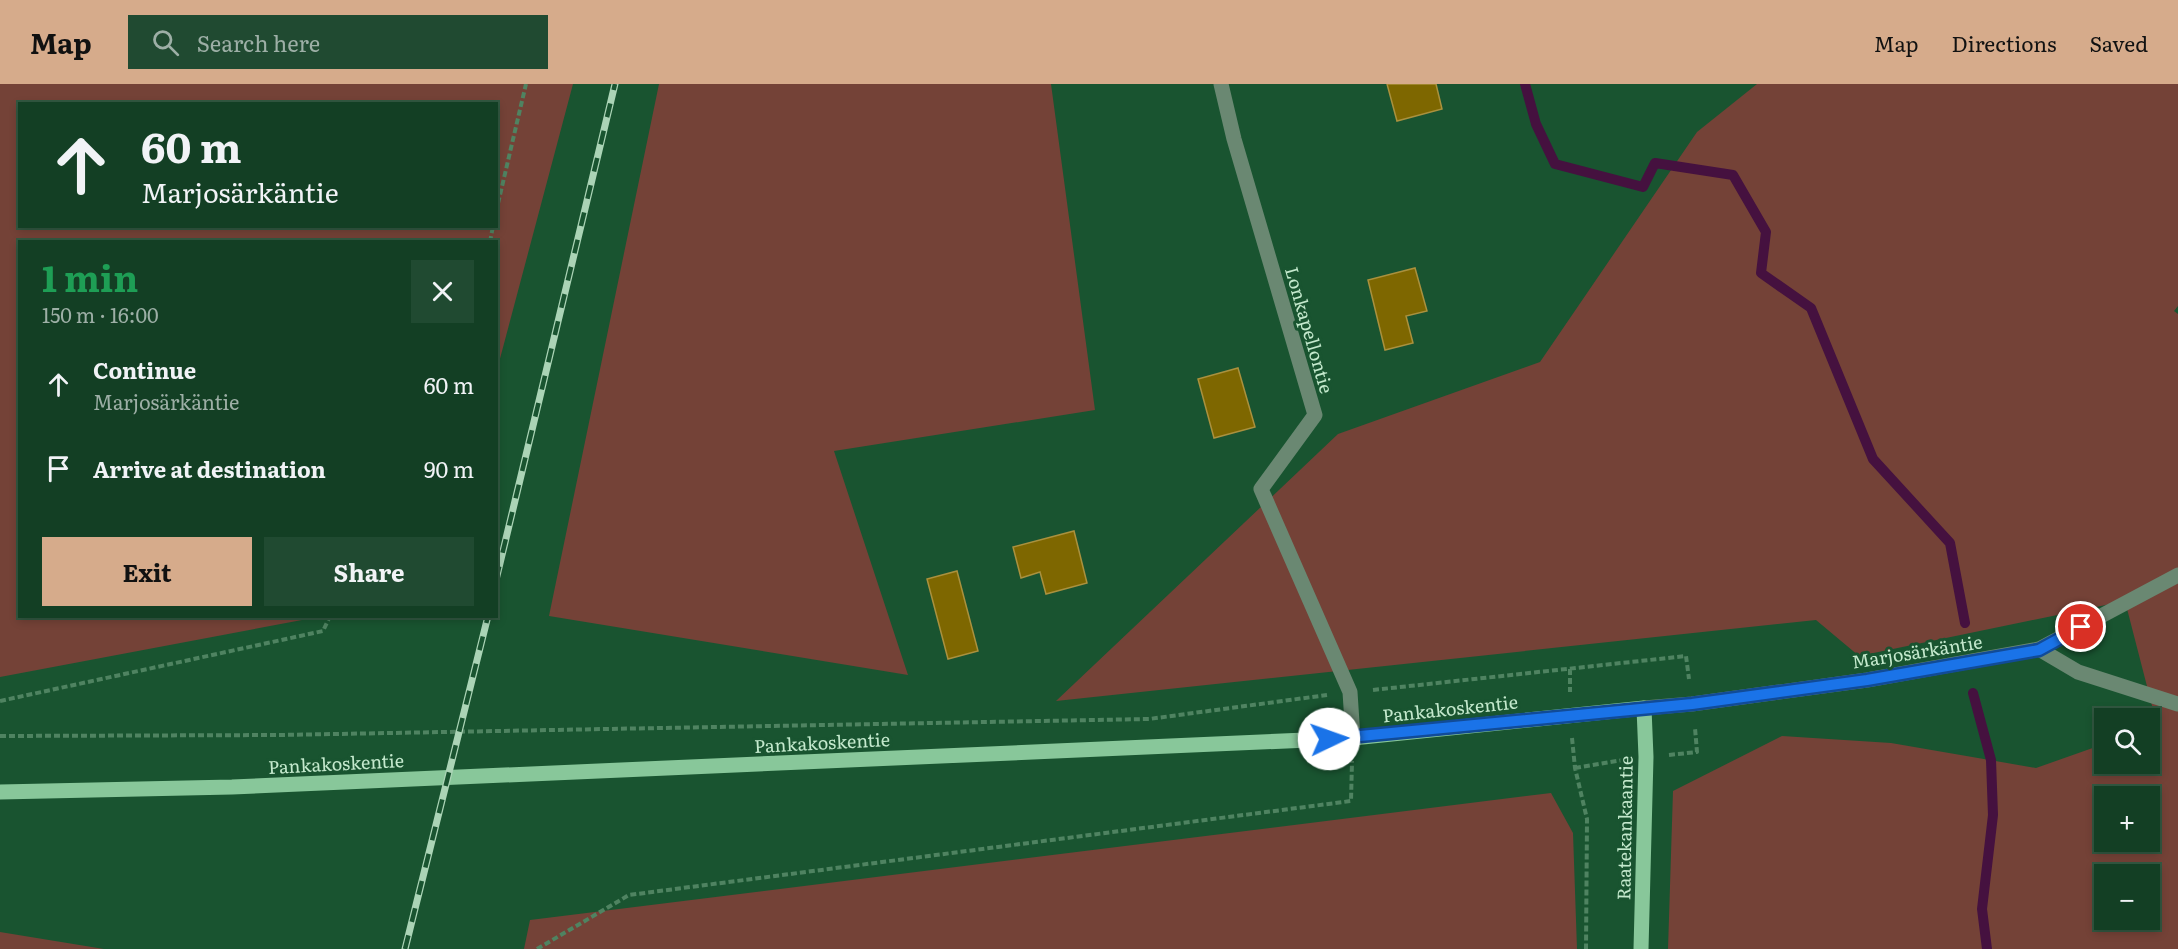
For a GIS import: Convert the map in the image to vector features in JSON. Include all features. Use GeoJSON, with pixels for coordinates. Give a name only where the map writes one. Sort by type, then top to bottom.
{"type":"FeatureCollection","features":[{"type":"Feature","properties":{"kind":"main road","name":"Pankakoskentie"},"geometry":{"type":"LineString","coordinates":[[0,792],[244,787],[1353,738],[1644,708]]}},
{"type":"Feature","properties":{"kind":"main road","name":"Raatekankaantie"},"geometry":{"type":"LineString","coordinates":[[1641,949],[1646,757],[1644,708]]}},
{"type":"Feature","properties":{"kind":"street","name":"Lonkapellontie"},"geometry":{"type":"LineString","coordinates":[[1221,84],[1234,139],[1315,415],[1262,489],[1350,692],[1353,738]]}},
{"type":"Feature","properties":{"kind":"street","name":"Marjosärkäntie"},"geometry":{"type":"LineString","coordinates":[[1644,708],[1692,704],[1867,680],[2039,650],[2178,575]]}},
{"type":"Feature","properties":{"kind":"street"},"geometry":{"type":"LineString","coordinates":[[2039,650],[2078,672],[2178,704]]}},
{"type":"Feature","properties":{"kind":"path"},"geometry":{"type":"LineString","coordinates":[[498,203],[526,84]]}},
{"type":"Feature","properties":{"kind":"path"},"geometry":{"type":"LineString","coordinates":[[0,701],[323,631],[329,618]]}},
{"type":"Feature","properties":{"kind":"path"},"geometry":{"type":"LineString","coordinates":[[0,735],[292,735],[1149,719],[1350,692],[1686,656],[1697,752],[1575,768]]}},
{"type":"Feature","properties":{"kind":"path"},"geometry":{"type":"LineString","coordinates":[[1570,669],[1570,715],[1575,768],[1587,819],[1586,949]]}},
{"type":"Feature","properties":{"kind":"path"},"geometry":{"type":"LineString","coordinates":[[537,949],[629,895],[1351,801],[1353,738]]}},
{"type":"Feature","properties":{"kind":"shaded area"},"geometry":{"type":"Polygon","coordinates":[[[0,84],[573,84],[498,366],[498,240],[18,240],[18,618],[313,618],[0,677],[0,84]]]}},
{"type":"Feature","properties":{"kind":"shaded area"},"geometry":{"type":"Polygon","coordinates":[[[659,84],[1051,84],[1095,410],[834,451],[908,675],[549,616],[659,84]]]}},
{"type":"Feature","properties":{"kind":"shaded area"},"geometry":{"type":"Polygon","coordinates":[[[1757,84],[2178,84],[2178,306],[2174,311],[2178,314],[2178,949],[1668,949],[1673,791],[1782,736],[1891,743],[2036,768],[2094,748],[2094,774],[2160,774],[2160,708],[2153,708],[2125,601],[1859,656],[1816,620],[1056,701],[1338,434],[1540,362],[1697,132],[1757,84]]]}},
{"type":"Feature","properties":{"kind":"shaded area"},"geometry":{"type":"Polygon","coordinates":[[[1551,793],[1573,833],[1577,949],[524,949],[530,920],[1551,793]]]}},
{"type":"Feature","properties":{"kind":"shaded area"},"geometry":{"type":"Polygon","coordinates":[[[0,932],[104,949],[0,949],[0,932]]]}},
{"type":"Feature","properties":{"kind":"building"},"geometry":{"type":"Polygon","coordinates":[[[1387,84],[1436,84],[1442,109],[1397,121],[1387,84]]]}},
{"type":"Feature","properties":{"kind":"building"},"geometry":{"type":"Polygon","coordinates":[[[1415,268],[1427,311],[1406,316],[1413,343],[1385,350],[1368,280],[1415,268]]]}},
{"type":"Feature","properties":{"kind":"building"},"geometry":{"type":"Polygon","coordinates":[[[1238,368],[1255,427],[1214,438],[1198,379],[1238,368]]]}},
{"type":"Feature","properties":{"kind":"building"},"geometry":{"type":"Polygon","coordinates":[[[1074,531],[1087,583],[1046,594],[1040,572],[1021,578],[1013,547],[1074,531]]]}},
{"type":"Feature","properties":{"kind":"building"},"geometry":{"type":"Polygon","coordinates":[[[957,571],[978,651],[948,659],[927,579],[957,571]]]}},
{"type":"Feature","properties":{"kind":"waterway"},"geometry":{"type":"LineString","coordinates":[[1525,84],[1536,124],[1555,164],[1643,187],[1655,163],[1733,175],[1766,232],[1761,273],[1811,308],[1873,459],[1950,543],[1965,623]]}},
{"type":"Feature","properties":{"kind":"waterway"},"geometry":{"type":"LineString","coordinates":[[1973,693],[1991,760],[1993,815],[1982,909],[1987,949]]}},
{"type":"Feature","properties":{"kind":"railway"},"geometry":{"type":"LineString","coordinates":[[498,572],[615,84]]}},
{"type":"Feature","properties":{"kind":"railway"},"geometry":{"type":"LineString","coordinates":[[405,949],[488,618]]}},
{"type":"Feature","properties":{"kind":"route"},"geometry":{"type":"LineString","coordinates":[[1329,739],[1692,704],[1867,680],[2039,650],[2081,627]]}}]}
